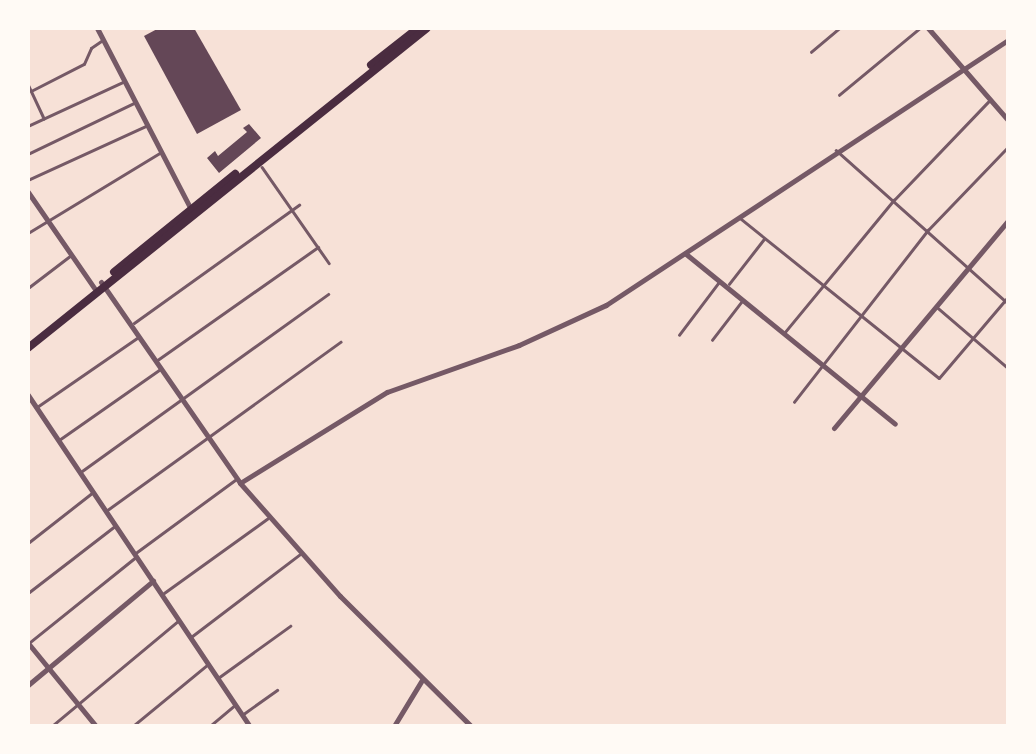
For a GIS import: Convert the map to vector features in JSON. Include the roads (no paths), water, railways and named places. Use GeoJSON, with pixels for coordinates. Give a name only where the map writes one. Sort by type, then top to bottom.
{"type":"FeatureCollection","features":[{"type":"Feature","properties":{"kind":"main road"},"geometry":{"type":"LineString","coordinates":[[28,345],[418,28]]}},
{"type":"Feature","properties":{"kind":"main road"},"geometry":{"type":"LineString","coordinates":[[256,160],[427,28]]}},
{"type":"Feature","properties":{"kind":"street"},"geometry":{"type":"LineString","coordinates":[[97,28],[192,211]]}},
{"type":"Feature","properties":{"kind":"street"},"geometry":{"type":"LineString","coordinates":[[928,28],[1008,120]]}},
{"type":"Feature","properties":{"kind":"street"},"geometry":{"type":"LineString","coordinates":[[238,481],[387,392],[519,345],[575,320],[686,254],[836,150],[1008,40]]}},
{"type":"Feature","properties":{"kind":"street"},"geometry":{"type":"LineString","coordinates":[[28,192],[71,255],[131,326],[268,518],[422,680],[472,726]]}},
{"type":"Feature","properties":{"kind":"street"},"geometry":{"type":"LineString","coordinates":[[834,428],[1008,221]]}},
{"type":"Feature","properties":{"kind":"street"},"geometry":{"type":"LineString","coordinates":[[686,254],[895,424]]}},
{"type":"Feature","properties":{"kind":"street"},"geometry":{"type":"LineString","coordinates":[[28,395],[250,726]]}},
{"type":"Feature","properties":{"kind":"street"},"geometry":{"type":"LineString","coordinates":[[28,684],[154,581]]}},
{"type":"Feature","properties":{"kind":"street"},"geometry":{"type":"LineString","coordinates":[[28,644],[96,726]]}},
{"type":"Feature","properties":{"kind":"street"},"geometry":{"type":"LineString","coordinates":[[394,726],[422,680]]}},
{"type":"Feature","properties":{"kind":"lane"},"geometry":{"type":"LineString","coordinates":[[811,52],[840,28]]}},
{"type":"Feature","properties":{"kind":"lane"},"geometry":{"type":"LineString","coordinates":[[840,95],[920,28]]}},
{"type":"Feature","properties":{"kind":"lane"},"geometry":{"type":"LineString","coordinates":[[31,91],[84,64],[91,48],[104,40]]}},
{"type":"Feature","properties":{"kind":"lane"},"geometry":{"type":"LineString","coordinates":[[28,126],[124,81]]}},
{"type":"Feature","properties":{"kind":"lane"},"geometry":{"type":"LineString","coordinates":[[28,84],[44,119]]}},
{"type":"Feature","properties":{"kind":"lane"},"geometry":{"type":"LineString","coordinates":[[784,333],[894,200],[989,100]]}},
{"type":"Feature","properties":{"kind":"lane"},"geometry":{"type":"LineString","coordinates":[[28,154],[135,102]]}},
{"type":"Feature","properties":{"kind":"lane"},"geometry":{"type":"LineString","coordinates":[[28,180],[147,126]]}},
{"type":"Feature","properties":{"kind":"lane"},"geometry":{"type":"LineString","coordinates":[[794,402],[928,230],[1008,147]]}},
{"type":"Feature","properties":{"kind":"lane"},"geometry":{"type":"LineString","coordinates":[[740,218],[939,378],[1008,300],[836,150]]}},
{"type":"Feature","properties":{"kind":"lane"},"geometry":{"type":"LineString","coordinates":[[28,234],[162,151]]}},
{"type":"Feature","properties":{"kind":"lane"},"geometry":{"type":"LineString","coordinates":[[256,160],[329,263]]}},
{"type":"Feature","properties":{"kind":"lane"},"geometry":{"type":"LineString","coordinates":[[131,326],[300,204]]}},
{"type":"Feature","properties":{"kind":"lane"},"geometry":{"type":"LineString","coordinates":[[727,287],[765,238]]}},
{"type":"Feature","properties":{"kind":"lane"},"geometry":{"type":"LineString","coordinates":[[155,362],[318,246]]}},
{"type":"Feature","properties":{"kind":"lane"},"geometry":{"type":"LineString","coordinates":[[28,288],[71,255]]}},
{"type":"Feature","properties":{"kind":"lane"},"geometry":{"type":"LineString","coordinates":[[679,335],[720,281]]}},
{"type":"Feature","properties":{"kind":"lane"},"geometry":{"type":"LineString","coordinates":[[80,473],[328,294]]}},
{"type":"Feature","properties":{"kind":"lane"},"geometry":{"type":"LineString","coordinates":[[712,340],[743,300]]}},
{"type":"Feature","properties":{"kind":"lane"},"geometry":{"type":"LineString","coordinates":[[936,306],[1008,368]]}},
{"type":"Feature","properties":{"kind":"lane"},"geometry":{"type":"LineString","coordinates":[[36,408],[138,337]]}},
{"type":"Feature","properties":{"kind":"lane"},"geometry":{"type":"LineString","coordinates":[[106,511],[340,342]]}},
{"type":"Feature","properties":{"kind":"lane"},"geometry":{"type":"LineString","coordinates":[[58,440],[160,369]]}},
{"type":"Feature","properties":{"kind":"lane"},"geometry":{"type":"LineString","coordinates":[[28,644],[136,555],[238,481]]}},
{"type":"Feature","properties":{"kind":"lane"},"geometry":{"type":"LineString","coordinates":[[28,542],[93,492]]}},
{"type":"Feature","properties":{"kind":"lane"},"geometry":{"type":"LineString","coordinates":[[162,595],[268,518]]}},
{"type":"Feature","properties":{"kind":"lane"},"geometry":{"type":"LineString","coordinates":[[28,593],[116,525]]}},
{"type":"Feature","properties":{"kind":"lane"},"geometry":{"type":"LineString","coordinates":[[190,638],[300,554]]}},
{"type":"Feature","properties":{"kind":"lane"},"geometry":{"type":"LineString","coordinates":[[52,726],[179,620]]}},
{"type":"Feature","properties":{"kind":"lane"},"geometry":{"type":"LineString","coordinates":[[218,678],[290,626]]}},
{"type":"Feature","properties":{"kind":"lane"},"geometry":{"type":"LineString","coordinates":[[134,726],[208,664]]}},
{"type":"Feature","properties":{"kind":"lane"},"geometry":{"type":"LineString","coordinates":[[242,715],[277,690]]}},
{"type":"Feature","properties":{"kind":"lane"},"geometry":{"type":"LineString","coordinates":[[210,726],[235,705]]}}]}
